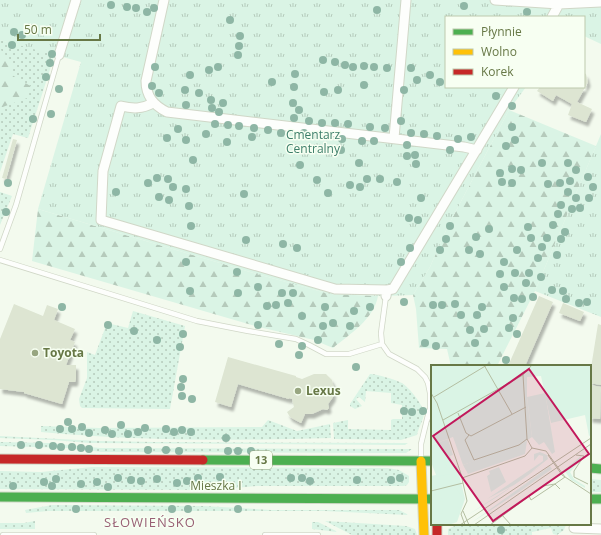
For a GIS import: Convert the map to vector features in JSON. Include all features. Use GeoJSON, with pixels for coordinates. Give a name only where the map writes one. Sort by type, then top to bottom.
{"type":"FeatureCollection","features":[{"type":"Feature","properties":{"kind":"main road","name":"13"},"geometry":{"type":"LineString","coordinates":[[0,460],[431,461]]}},
{"type":"Feature","properties":{"kind":"main road"},"geometry":{"type":"LineString","coordinates":[[421,461],[424,535]]}},
{"type":"Feature","properties":{"kind":"main road"},"geometry":{"type":"LineString","coordinates":[[591,468],[601,469]]}},
{"type":"Feature","properties":{"kind":"main road","name":"Mieszka I"},"geometry":{"type":"LineString","coordinates":[[0,497],[431,498]]}},
{"type":"Feature","properties":{"kind":"street"},"geometry":{"type":"LineString","coordinates":[[59,55],[76,0]]}},
{"type":"Feature","properties":{"kind":"street"},"geometry":{"type":"LineString","coordinates":[[164,0],[146,81],[147,92],[153,103],[158,108],[167,112],[464,146],[477,150]]}},
{"type":"Feature","properties":{"kind":"street"},"geometry":{"type":"LineString","coordinates":[[394,138],[406,0]]}},
{"type":"Feature","properties":{"kind":"street"},"geometry":{"type":"LineString","coordinates":[[495,0],[559,4],[601,2]]}},
{"type":"Feature","properties":{"kind":"street"},"geometry":{"type":"LineString","coordinates":[[553,16],[559,4]]}},
{"type":"Feature","properties":{"kind":"street"},"geometry":{"type":"LineString","coordinates":[[153,103],[142,108],[121,106],[103,171],[100,220],[335,288],[387,293],[393,290],[513,88]]}},
{"type":"Feature","properties":{"kind":"street"},"geometry":{"type":"LineString","coordinates":[[572,529],[601,529]]}},
{"type":"Feature","properties":{"kind":"lane"},"geometry":{"type":"LineString","coordinates":[[0,249],[16,205],[59,55]]}},
{"type":"Feature","properties":{"kind":"lane"},"geometry":{"type":"LineString","coordinates":[[0,260],[197,321],[296,339],[310,344],[326,354],[349,354],[382,344]]}},
{"type":"Feature","properties":{"kind":"lane"},"geometry":{"type":"LineString","coordinates":[[387,293],[381,333],[382,344],[389,354],[417,369],[425,377],[430,393],[431,414]]}},
{"type":"Feature","properties":{"kind":"lane"},"geometry":{"type":"LineString","coordinates":[[421,461],[421,444],[430,409]]}},
{"type":"Feature","properties":{"kind":"lane"},"geometry":{"type":"LineString","coordinates":[[3,535],[94,535]]}},
{"type":"Feature","properties":{"kind":"lane"},"geometry":{"type":"LineString","coordinates":[[265,535],[318,535]]}},
{"type":"Feature","properties":{"kind":"green space","name":"Cmentarz Centralny"},"geometry":{"type":"Polygon","coordinates":[[[0,0],[601,0],[601,44],[585,36],[585,16],[445,16],[445,88],[525,88],[509,110],[447,228],[430,267],[413,295],[386,296],[330,294],[257,274],[38,209],[81,62],[0,40],[0,0]]]}},
{"type":"Feature","properties":{"kind":"green space"},"geometry":{"type":"Polygon","coordinates":[[[0,40],[55,54],[28,138],[13,134],[0,172],[0,40]]]}},
{"type":"Feature","properties":{"kind":"green space"},"geometry":{"type":"Polygon","coordinates":[[[0,49],[11,61],[12,75],[32,87],[27,98],[0,108],[0,49]]]}},
{"type":"Feature","properties":{"kind":"green space"},"geometry":{"type":"Polygon","coordinates":[[[509,110],[596,146],[535,291],[498,365],[450,365],[447,349],[419,348],[416,309],[413,295],[430,267],[447,228],[509,110]]]}},
{"type":"Feature","properties":{"kind":"green space"},"geometry":{"type":"Polygon","coordinates":[[[601,134],[601,317],[535,291],[601,134]]]}},
{"type":"Feature","properties":{"kind":"green space"},"geometry":{"type":"Polygon","coordinates":[[[0,192],[12,196],[0,225],[0,192]]]}},
{"type":"Feature","properties":{"kind":"green space"},"geometry":{"type":"Polygon","coordinates":[[[38,209],[257,274],[330,294],[378,296],[376,304],[366,319],[333,348],[314,340],[259,327],[32,261],[38,209]]]}},
{"type":"Feature","properties":{"kind":"green space"},"geometry":{"type":"Polygon","coordinates":[[[133,311],[185,326],[170,409],[82,408],[80,406],[79,399],[87,378],[87,352],[95,355],[107,323],[128,328],[133,311]]]}},
{"type":"Feature","properties":{"kind":"green space"},"geometry":{"type":"Polygon","coordinates":[[[370,374],[386,377],[402,383],[416,397],[422,406],[424,414],[417,435],[401,440],[334,439],[333,423],[348,420],[348,429],[391,430],[391,420],[402,419],[402,405],[391,403],[391,393],[366,391],[365,402],[359,397],[356,399],[362,406],[355,409],[350,406],[370,374]]]}},
{"type":"Feature","properties":{"kind":"green space"},"geometry":{"type":"Polygon","coordinates":[[[268,420],[297,431],[330,424],[331,438],[186,440],[41,432],[41,426],[100,428],[262,427],[268,420]]]}},
{"type":"Feature","properties":{"kind":"green space"},"geometry":{"type":"Polygon","coordinates":[[[0,436],[154,442],[408,443],[405,445],[90,443],[0,438],[0,436]]]}},
{"type":"Feature","properties":{"kind":"green space"},"geometry":{"type":"Polygon","coordinates":[[[0,442],[49,443],[100,448],[412,449],[406,453],[101,452],[69,448],[0,446],[0,442]]]}},
{"type":"Feature","properties":{"kind":"green space"},"geometry":{"type":"Polygon","coordinates":[[[92,467],[388,468],[399,470],[409,476],[409,482],[404,486],[257,486],[214,490],[0,489],[0,471],[41,472],[92,467]]]}},
{"type":"Feature","properties":{"kind":"green space"},"geometry":{"type":"Polygon","coordinates":[[[591,479],[601,480],[601,492],[591,492],[591,479]]]}},
{"type":"Feature","properties":{"kind":"green space"},"geometry":{"type":"Polygon","coordinates":[[[52,505],[204,506],[271,510],[399,510],[409,515],[324,511],[48,511],[26,513],[25,510],[52,505]]]}},
{"type":"Feature","properties":{"kind":"green space"},"geometry":{"type":"Polygon","coordinates":[[[35,521],[35,529],[0,529],[0,523],[24,523],[35,521]]]}},
{"type":"Feature","properties":{"kind":"green space"},"geometry":{"type":"Polygon","coordinates":[[[325,521],[406,526],[415,529],[417,535],[352,535],[325,521]]]}},
{"type":"Feature","properties":{"kind":"green space"},"geometry":{"type":"Polygon","coordinates":[[[312,522],[318,522],[338,532],[312,529],[312,522]]]}},
{"type":"Feature","properties":{"kind":"green space"},"geometry":{"type":"Polygon","coordinates":[[[457,525],[566,525],[564,530],[557,535],[553,534],[551,528],[532,532],[532,535],[448,535],[448,529],[457,525]]]}},
{"type":"Feature","properties":{"kind":"building"},"geometry":{"type":"Polygon","coordinates":[[[585,74],[586,74],[588,82],[585,87],[585,74]]]}},
{"type":"Feature","properties":{"kind":"building"},"geometry":{"type":"Polygon","coordinates":[[[539,88],[585,88],[577,102],[592,109],[586,122],[568,115],[572,104],[556,95],[553,101],[537,91],[539,88]]]}},
{"type":"Feature","properties":{"kind":"building"},"geometry":{"type":"Polygon","coordinates":[[[13,139],[17,140],[6,179],[2,178],[13,139]]]}},
{"type":"Feature","properties":{"kind":"building"},"geometry":{"type":"Polygon","coordinates":[[[539,296],[553,302],[525,365],[508,365],[539,296]]]}},
{"type":"Feature","properties":{"kind":"building"},"geometry":{"type":"Polygon","coordinates":[[[563,303],[584,312],[580,321],[559,313],[563,303]]]}},
{"type":"Feature","properties":{"kind":"building","name":"Toyota"},"geometry":{"type":"Polygon","coordinates":[[[14,304],[43,316],[47,305],[58,309],[54,320],[75,329],[70,340],[75,342],[66,365],[76,365],[76,379],[75,382],[69,382],[62,404],[24,392],[0,389],[0,339],[14,304]]]}},
{"type":"Feature","properties":{"kind":"building"},"geometry":{"type":"Polygon","coordinates":[[[598,324],[601,325],[601,385],[591,383],[591,368],[598,324]]]}},
{"type":"Feature","properties":{"kind":"building","name":"Lexus"},"geometry":{"type":"Polygon","coordinates":[[[228,357],[302,379],[314,374],[326,374],[332,380],[334,389],[333,397],[328,404],[329,408],[327,410],[323,409],[312,414],[305,414],[301,423],[290,417],[287,412],[294,407],[292,399],[238,384],[231,407],[215,402],[228,357]]]}},
{"type":"Feature","properties":{"kind":"building"},"geometry":{"type":"Polygon","coordinates":[[[591,385],[601,387],[600,419],[591,418],[591,385]]]}},
{"type":"Feature","properties":{"kind":"traffic: fast"},"geometry":{"type":"LineString","coordinates":[[203,460],[431,461]]}},
{"type":"Feature","properties":{"kind":"traffic: fast"},"geometry":{"type":"LineString","coordinates":[[591,468],[601,469]]}},
{"type":"Feature","properties":{"kind":"traffic: fast"},"geometry":{"type":"LineString","coordinates":[[0,497],[431,499]]}},
{"type":"Feature","properties":{"kind":"traffic: fast"},"geometry":{"type":"LineString","coordinates":[[591,499],[601,499]]}},
{"type":"Feature","properties":{"kind":"traffic: slow"},"geometry":{"type":"LineString","coordinates":[[421,461],[424,535]]}},
{"type":"Feature","properties":{"kind":"traffic: jam"},"geometry":{"type":"LineString","coordinates":[[0,459],[203,460]]}},
{"type":"Feature","properties":{"kind":"traffic: jam"},"geometry":{"type":"LineString","coordinates":[[437,525],[437,535]]}},
{"type":"Feature","properties":{"kind":"place","name":"Toyota"},"geometry":{"type":"Point","coordinates":[35,353]}},
{"type":"Feature","properties":{"kind":"place","name":"Lexus"},"geometry":{"type":"Point","coordinates":[298,391]}},
{"type":"Feature","properties":{"kind":"district","name":"SŁOWIEŃSKO"},"geometry":{"type":"Point","coordinates":[150,522]}}]}
